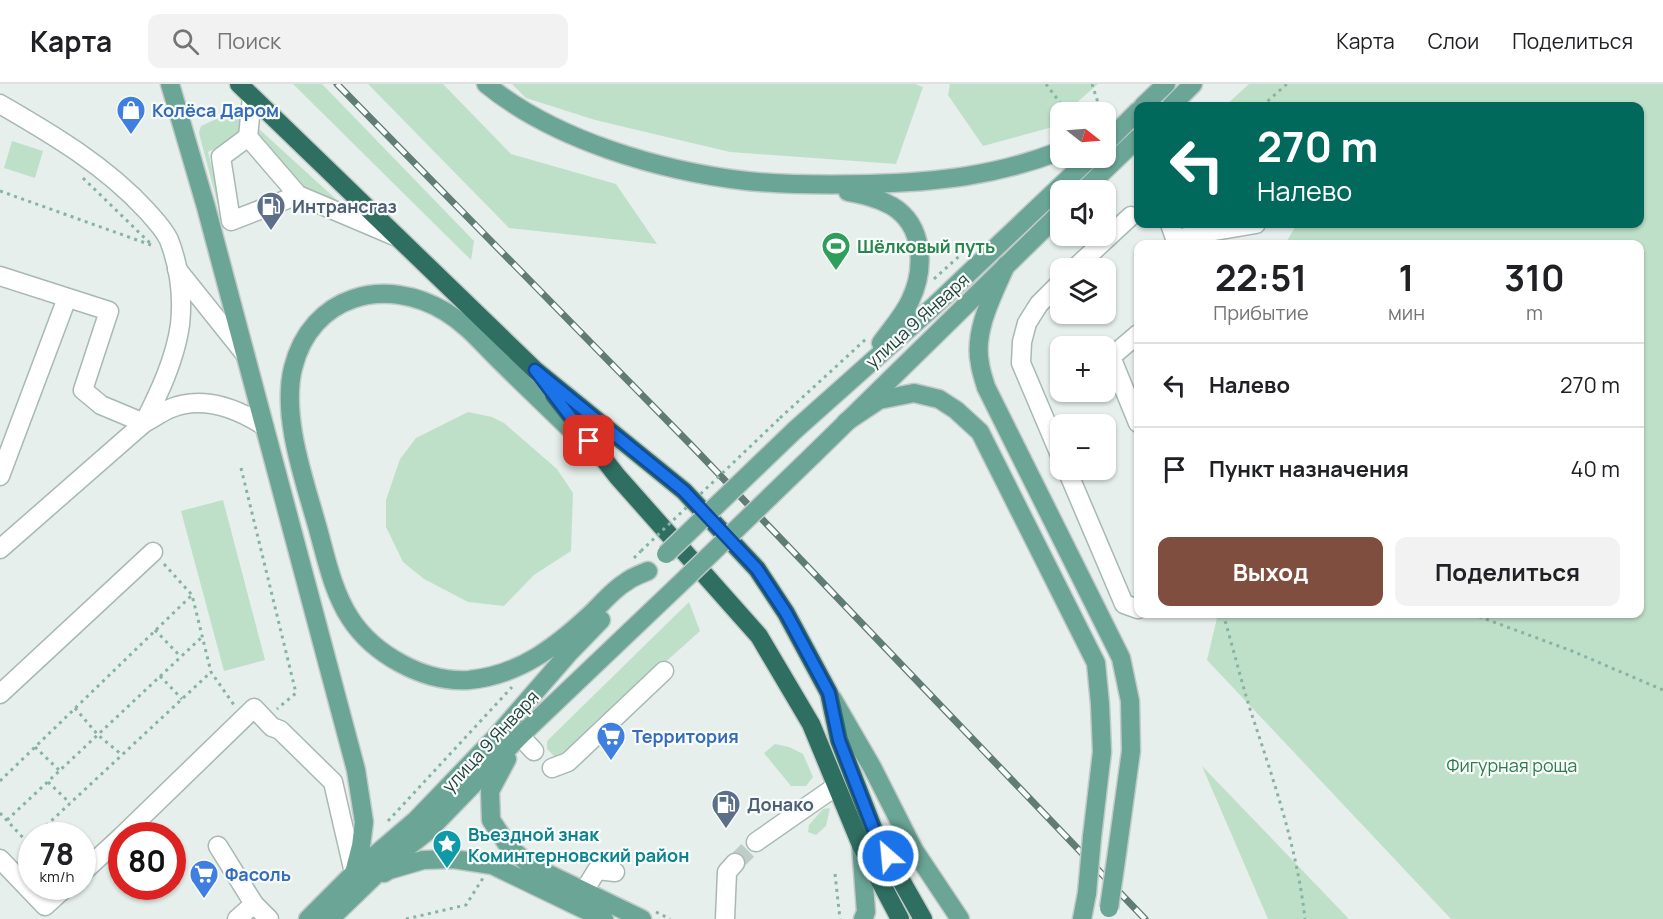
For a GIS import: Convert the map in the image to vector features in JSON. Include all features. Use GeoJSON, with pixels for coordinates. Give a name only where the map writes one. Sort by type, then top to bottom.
{"type":"FeatureCollection","features":[{"type":"Feature","properties":{"kind":"highway"},"geometry":{"type":"LineString","coordinates":[[246,91],[535,370],[684,491],[757,569],[786,613],[829,693],[839,740],[877,838],[922,919]]}},
{"type":"Feature","properties":{"kind":"highway"},"geometry":{"type":"LineString","coordinates":[[535,370],[617,476],[759,636],[811,724],[861,845],[900,919]]}},
{"type":"Feature","properties":{"kind":"main road"},"geometry":{"type":"LineString","coordinates":[[170,84],[216,246],[356,770],[364,822],[358,880],[423,860],[453,859],[492,866],[604,919]]}},
{"type":"Feature","properties":{"kind":"main road"},"geometry":{"type":"LineString","coordinates":[[486,84],[515,106],[551,127],[608,150],[674,167],[745,181],[840,185],[946,180],[995,172],[1050,154]]}},
{"type":"Feature","properties":{"kind":"main road"},"geometry":{"type":"LineString","coordinates":[[1147,102],[1166,84]]}},
{"type":"Feature","properties":{"kind":"main road"},"geometry":{"type":"LineString","coordinates":[[1174,102],[1193,84]]}},
{"type":"Feature","properties":{"kind":"main road"},"geometry":{"type":"LineString","coordinates":[[1116,126],[1134,114]]}},
{"type":"Feature","properties":{"kind":"main road"},"geometry":{"type":"LineString","coordinates":[[1116,133],[1134,115]]}},
{"type":"Feature","properties":{"kind":"main road"},"geometry":{"type":"LineString","coordinates":[[1094,180],[1134,142]]}},
{"type":"Feature","properties":{"kind":"main road","name":"улица 9 Января"},"geometry":{"type":"LineString","coordinates":[[330,919],[358,880],[495,738],[568,654],[648,571],[795,430],[933,307],[1079,168]]}},
{"type":"Feature","properties":{"kind":"main road"},"geometry":{"type":"LineString","coordinates":[[784,184],[873,197],[899,211],[915,233],[921,260],[920,273],[910,301],[896,324],[855,376]]}},
{"type":"Feature","properties":{"kind":"main road","name":"улица 9 Января"},"geometry":{"type":"LineString","coordinates":[[308,919],[358,880],[390,861],[429,831],[520,736],[813,455],[1050,223]]}},
{"type":"Feature","properties":{"kind":"main road"},"geometry":{"type":"LineString","coordinates":[[1006,265],[987,309],[979,340],[979,363],[987,387],[1121,658],[1130,701],[1131,751],[1109,914]]}},
{"type":"Feature","properties":{"kind":"main road"},"geometry":{"type":"LineString","coordinates":[[617,476],[470,329],[445,311],[425,302],[382,292],[361,295],[339,304],[318,318],[304,338],[293,368],[290,392],[292,424],[307,491],[338,594],[349,617],[365,637],[390,657],[417,670],[440,677],[466,680],[500,673],[547,652],[625,582],[648,571]]}},
{"type":"Feature","properties":{"kind":"main road"},"geometry":{"type":"LineString","coordinates":[[846,422],[879,400],[914,393],[939,399],[956,410],[980,432],[1096,663],[1102,752],[1087,893],[1082,919]]}},
{"type":"Feature","properties":{"kind":"main road"},"geometry":{"type":"LineString","coordinates":[[829,693],[872,767],[914,850],[960,919]]}},
{"type":"Feature","properties":{"kind":"main road"},"geometry":{"type":"LineString","coordinates":[[520,736],[490,791],[491,820],[509,848],[530,865],[642,919]]}},
{"type":"Feature","properties":{"kind":"main road"},"geometry":{"type":"LineString","coordinates":[[861,845],[866,912],[863,919]]}},
{"type":"Feature","properties":{"kind":"lane"},"geometry":{"type":"LineString","coordinates":[[246,91],[248,137],[298,195],[398,237]]}},
{"type":"Feature","properties":{"kind":"lane"},"geometry":{"type":"LineString","coordinates":[[0,104],[48,132],[131,193],[160,226],[168,239],[177,268],[181,300],[179,327],[164,381],[144,423]]}},
{"type":"Feature","properties":{"kind":"lane"},"geometry":{"type":"LineString","coordinates":[[231,221],[221,157],[248,137]]}},
{"type":"Feature","properties":{"kind":"lane"},"geometry":{"type":"LineString","coordinates":[[216,246],[231,221],[298,195]]}},
{"type":"Feature","properties":{"kind":"lane"},"geometry":{"type":"LineString","coordinates":[[1086,258],[1131,216]]}},
{"type":"Feature","properties":{"kind":"lane"},"geometry":{"type":"LineString","coordinates":[[1174,236],[1196,229]]}},
{"type":"Feature","properties":{"kind":"lane"},"geometry":{"type":"LineString","coordinates":[[177,268],[245,354]]}},
{"type":"Feature","properties":{"kind":"lane"},"geometry":{"type":"LineString","coordinates":[[0,276],[109,311],[84,390],[101,405],[144,423]]}},
{"type":"Feature","properties":{"kind":"lane"},"geometry":{"type":"LineString","coordinates":[[1050,293],[1039,304],[1027,323],[1022,342],[1021,363],[1050,431]]}},
{"type":"Feature","properties":{"kind":"lane"},"geometry":{"type":"LineString","coordinates":[[0,476],[67,298]]}},
{"type":"Feature","properties":{"kind":"lane"},"geometry":{"type":"LineString","coordinates":[[1134,337],[1111,357],[1134,413]]}},
{"type":"Feature","properties":{"kind":"lane"},"geometry":{"type":"LineString","coordinates":[[0,549],[144,423],[170,409],[189,405],[218,405],[244,413],[264,426]]}},
{"type":"Feature","properties":{"kind":"lane"},"geometry":{"type":"LineString","coordinates":[[1071,480],[1124,604],[1134,608]]}},
{"type":"Feature","properties":{"kind":"lane"},"geometry":{"type":"LineString","coordinates":[[0,694],[153,552]]}},
{"type":"Feature","properties":{"kind":"lane"},"geometry":{"type":"LineString","coordinates":[[552,768],[568,762],[664,672]]}},
{"type":"Feature","properties":{"kind":"lane"},"geometry":{"type":"LineString","coordinates":[[136,822],[254,708],[333,782],[358,880]]}},
{"type":"Feature","properties":{"kind":"lane"},"geometry":{"type":"LineString","coordinates":[[520,736],[534,751]]}},
{"type":"Feature","properties":{"kind":"lane"},"geometry":{"type":"LineString","coordinates":[[756,842],[835,786]]}},
{"type":"Feature","properties":{"kind":"lane"},"geometry":{"type":"LineString","coordinates":[[218,846],[254,904],[269,919]]}},
{"type":"Feature","properties":{"kind":"lane"},"geometry":{"type":"LineString","coordinates":[[96,860],[108,849]]}},
{"type":"Feature","properties":{"kind":"lane"},"geometry":{"type":"LineString","coordinates":[[0,859],[18,878]]}},
{"type":"Feature","properties":{"kind":"lane"},"geometry":{"type":"LineString","coordinates":[[725,919],[727,872],[735,863]]}},
{"type":"Feature","properties":{"kind":"lane"},"geometry":{"type":"LineString","coordinates":[[584,891],[597,870],[615,872]]}},
{"type":"Feature","properties":{"kind":"lane"},"geometry":{"type":"LineString","coordinates":[[39,900],[45,906],[52,900]]}},
{"type":"Feature","properties":{"kind":"lane"},"geometry":{"type":"LineString","coordinates":[[237,919],[254,904]]}},
{"type":"Feature","properties":{"kind":"path"},"geometry":{"type":"LineString","coordinates":[[1046,84],[1060,102]]}},
{"type":"Feature","properties":{"kind":"path"},"geometry":{"type":"LineString","coordinates":[[1092,84],[1098,102]]}},
{"type":"Feature","properties":{"kind":"path"},"geometry":{"type":"LineString","coordinates":[[1267,102],[1287,84]]}},
{"type":"Feature","properties":{"kind":"path"},"geometry":{"type":"LineString","coordinates":[[0,191],[154,246],[77,172]]}},
{"type":"Feature","properties":{"kind":"path"},"geometry":{"type":"LineString","coordinates":[[641,551],[780,418]]}},
{"type":"Feature","properties":{"kind":"path"},"geometry":{"type":"LineString","coordinates":[[241,468],[296,693],[264,719]]}},
{"type":"Feature","properties":{"kind":"path"},"geometry":{"type":"LineString","coordinates":[[153,552],[192,595],[211,672],[243,718]]}},
{"type":"Feature","properties":{"kind":"path"},"geometry":{"type":"LineString","coordinates":[[0,781],[192,595]]}},
{"type":"Feature","properties":{"kind":"path"},"geometry":{"type":"LineString","coordinates":[[1224,618],[1248,703],[1279,796],[1302,894],[1305,919]]}},
{"type":"Feature","properties":{"kind":"path"},"geometry":{"type":"LineString","coordinates":[[1483,618],[1572,651],[1663,690]]}},
{"type":"Feature","properties":{"kind":"path"},"geometry":{"type":"LineString","coordinates":[[155,630],[181,657]]}},
{"type":"Feature","properties":{"kind":"path"},"geometry":{"type":"LineString","coordinates":[[7,820],[202,637]]}},
{"type":"Feature","properties":{"kind":"path"},"geometry":{"type":"LineString","coordinates":[[50,822],[211,672]]}},
{"type":"Feature","properties":{"kind":"path"},"geometry":{"type":"LineString","coordinates":[[160,676],[182,699]]}},
{"type":"Feature","properties":{"kind":"path"},"geometry":{"type":"LineString","coordinates":[[75,708],[98,735],[122,755]]}},
{"type":"Feature","properties":{"kind":"path"},"geometry":{"type":"LineString","coordinates":[[35,747],[60,771]]}},
{"type":"Feature","properties":{"kind":"path"},"geometry":{"type":"LineString","coordinates":[[48,782],[70,803]]}},
{"type":"Feature","properties":{"kind":"path"},"geometry":{"type":"LineString","coordinates":[[0,813],[18,832]]}},
{"type":"Feature","properties":{"kind":"path"},"geometry":{"type":"LineString","coordinates":[[406,919],[466,905],[492,866]]}},
{"type":"Feature","properties":{"kind":"path"},"geometry":{"type":"LineString","coordinates":[[835,874],[840,919]]}},
{"type":"Feature","properties":{"kind":"green space"},"geometry":{"type":"Polygon","coordinates":[[[293,84],[322,84],[474,241],[471,260],[293,84]]]}},
{"type":"Feature","properties":{"kind":"green space"},"geometry":{"type":"Polygon","coordinates":[[[368,84],[443,84],[511,154],[616,184],[657,244],[509,228],[368,84]]]}},
{"type":"Feature","properties":{"kind":"green space"},"geometry":{"type":"Polygon","coordinates":[[[512,84],[915,84],[923,87],[896,164],[730,152],[595,120],[526,98],[512,84]]]}},
{"type":"Feature","properties":{"kind":"green space"},"geometry":{"type":"Polygon","coordinates":[[[950,84],[1098,84],[1077,102],[1050,102],[1049,128],[983,146],[948,95],[950,84]]]}},
{"type":"Feature","properties":{"kind":"green space","name":"Фигурная роща"},"geometry":{"type":"Polygon","coordinates":[[[1249,84],[1663,84],[1663,919],[1451,919],[1207,660],[1217,618],[1644,618],[1644,240],[1287,240],[1295,228],[1644,228],[1644,102],[1229,102],[1249,84]]]}},
{"type":"Feature","properties":{"kind":"green space"},"geometry":{"type":"Polygon","coordinates":[[[236,110],[243,114],[239,137],[208,152],[222,208],[219,209],[199,133],[201,126],[236,110]]]}},
{"type":"Feature","properties":{"kind":"green space"},"geometry":{"type":"Polygon","coordinates":[[[259,129],[339,202],[297,184],[259,143],[259,129]]]}},
{"type":"Feature","properties":{"kind":"green space"},"geometry":{"type":"Polygon","coordinates":[[[12,141],[43,151],[35,178],[4,168],[12,141]]]}},
{"type":"Feature","properties":{"kind":"green space"},"geometry":{"type":"Polygon","coordinates":[[[468,412],[492,417],[504,423],[557,469],[573,493],[571,551],[534,575],[504,606],[468,602],[424,579],[403,562],[386,527],[386,500],[400,459],[416,438],[468,412]]]}},
{"type":"Feature","properties":{"kind":"green space"},"geometry":{"type":"Polygon","coordinates":[[[223,500],[265,660],[224,671],[181,511],[223,500]]]}},
{"type":"Feature","properties":{"kind":"green space"},"geometry":{"type":"Polygon","coordinates":[[[689,602],[700,631],[557,759],[547,749],[547,741],[689,602]]]}},
{"type":"Feature","properties":{"kind":"green space"},"geometry":{"type":"Polygon","coordinates":[[[775,744],[789,747],[803,754],[813,777],[806,786],[791,786],[764,753],[775,744]]]}},
{"type":"Feature","properties":{"kind":"green space"},"geometry":{"type":"Polygon","coordinates":[[[1202,766],[1349,919],[1268,919],[1202,766]]]}},
{"type":"Feature","properties":{"kind":"green space"},"geometry":{"type":"Polygon","coordinates":[[[830,808],[826,826],[816,835],[808,832],[809,825],[823,809],[830,808]]]}},
{"type":"Feature","properties":{"kind":"tunnel"},"geometry":{"type":"LineString","coordinates":[[735,863],[756,842]]}},
{"type":"Feature","properties":{"kind":"railway"},"geometry":{"type":"LineString","coordinates":[[337,84],[692,446],[1145,919]]}},
{"type":"Feature","properties":{"kind":"place","name":"Колёса Даром"},"geometry":{"type":"Point","coordinates":[131,136]}},
{"type":"Feature","properties":{"kind":"place","name":"Интрансгаз"},"geometry":{"type":"Point","coordinates":[271,232]}},
{"type":"Feature","properties":{"kind":"place","name":"Шёлковый путь"},"geometry":{"type":"Point","coordinates":[836,272]}},
{"type":"Feature","properties":{"kind":"place","name":"Территория"},"geometry":{"type":"Point","coordinates":[611,762]}},
{"type":"Feature","properties":{"kind":"place","name":"Донако"},"geometry":{"type":"Point","coordinates":[726,830]}},
{"type":"Feature","properties":{"kind":"place","name":"Въездной знак Коминтерновский район"},"geometry":{"type":"Point","coordinates":[447,870]}},
{"type":"Feature","properties":{"kind":"place","name":"Фасоль"},"geometry":{"type":"Point","coordinates":[204,900]}},
{"type":"Feature","properties":{"kind":"route"},"geometry":{"type":"LineString","coordinates":[[589,441],[535,370],[684,491],[757,569],[786,613],[829,693],[839,740],[877,838],[888,856]]}}]}
